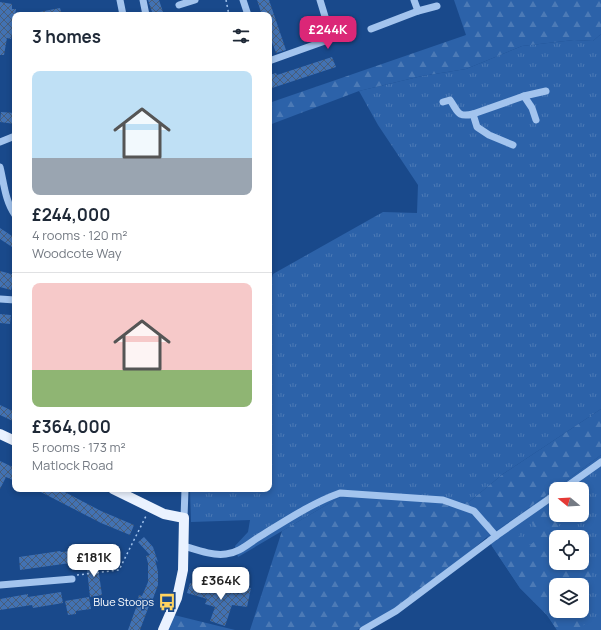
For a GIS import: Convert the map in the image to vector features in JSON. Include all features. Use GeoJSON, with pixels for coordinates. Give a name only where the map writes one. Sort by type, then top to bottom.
{"type":"FeatureCollection","features":[{"type":"Feature","properties":{"kind":"main road"},"geometry":{"type":"LineString","coordinates":[[0,434],[12,440]]}},
{"type":"Feature","properties":{"kind":"main road"},"geometry":{"type":"LineString","coordinates":[[119,492],[164,514],[184,518],[183,570],[177,598],[163,630]]}},
{"type":"Feature","properties":{"kind":"street"},"geometry":{"type":"LineString","coordinates":[[120,0],[122,12]]}},
{"type":"Feature","properties":{"kind":"street"},"geometry":{"type":"LineString","coordinates":[[142,0],[145,12]]}},
{"type":"Feature","properties":{"kind":"street"},"geometry":{"type":"LineString","coordinates":[[179,5],[196,0]]}},
{"type":"Feature","properties":{"kind":"street"},"geometry":{"type":"LineString","coordinates":[[243,0],[247,12]]}},
{"type":"Feature","properties":{"kind":"street"},"geometry":{"type":"LineString","coordinates":[[272,60],[324,42],[328,36],[327,23],[320,0]]}},
{"type":"Feature","properties":{"kind":"street"},"geometry":{"type":"LineString","coordinates":[[414,0],[418,11]]}},
{"type":"Feature","properties":{"kind":"street"},"geometry":{"type":"LineString","coordinates":[[371,29],[418,11],[438,6]]}},
{"type":"Feature","properties":{"kind":"street"},"geometry":{"type":"LineString","coordinates":[[443,102],[450,100],[459,114],[463,116],[473,114],[524,96],[546,91]]}},
{"type":"Feature","properties":{"kind":"street"},"geometry":{"type":"LineString","coordinates":[[524,96],[532,108],[536,120]]}},
{"type":"Feature","properties":{"kind":"street"},"geometry":{"type":"LineString","coordinates":[[473,114],[477,127],[482,131],[513,145]]}},
{"type":"Feature","properties":{"kind":"street"},"geometry":{"type":"LineString","coordinates":[[0,142],[12,137]]}},
{"type":"Feature","properties":{"kind":"street"},"geometry":{"type":"LineString","coordinates":[[0,167],[3,198],[12,210]]}},
{"type":"Feature","properties":{"kind":"street"},"geometry":{"type":"LineString","coordinates":[[0,300],[12,300]]}},
{"type":"Feature","properties":{"kind":"street"},"geometry":{"type":"LineString","coordinates":[[573,482],[601,462]]}},
{"type":"Feature","properties":{"kind":"street"},"geometry":{"type":"LineString","coordinates":[[184,518],[185,492]]}},
{"type":"Feature","properties":{"kind":"street"},"geometry":{"type":"LineString","coordinates":[[184,546],[212,553],[227,554],[241,550],[258,538],[325,498],[340,493],[443,500],[474,512],[496,536]]}},
{"type":"Feature","properties":{"kind":"street"},"geometry":{"type":"LineString","coordinates":[[363,630],[396,611],[496,536],[549,499]]}},
{"type":"Feature","properties":{"kind":"street"},"geometry":{"type":"LineString","coordinates":[[0,585],[72,579]]}},
{"type":"Feature","properties":{"kind":"path"},"geometry":{"type":"LineString","coordinates":[[226,0],[228,12]]}},
{"type":"Feature","properties":{"kind":"path"},"geometry":{"type":"LineString","coordinates":[[72,579],[78,574],[120,570],[150,507]]}},
{"type":"Feature","properties":{"kind":"green space"},"geometry":{"type":"Polygon","coordinates":[[[454,0],[601,0],[601,34],[593,41],[574,40],[522,46],[466,69],[422,76],[359,91],[272,124],[272,102],[466,35],[454,0]]]}},
{"type":"Feature","properties":{"kind":"green space"},"geometry":{"type":"Polygon","coordinates":[[[601,34],[601,409],[503,474],[469,502],[444,503],[340,497],[238,557],[235,546],[248,532],[250,520],[191,522],[190,492],[272,492],[273,274],[383,212],[417,213],[418,185],[378,125],[359,91],[422,76],[466,69],[522,46],[574,40],[593,41],[601,34]]]}},
{"type":"Feature","properties":{"kind":"green space"},"geometry":{"type":"Polygon","coordinates":[[[601,409],[601,455],[564,482],[549,482],[549,493],[487,537],[465,556],[395,609],[357,630],[250,630],[282,531],[340,497],[399,498],[444,503],[469,502],[503,474],[601,409]]]}},
{"type":"Feature","properties":{"kind":"green space"},"geometry":{"type":"Polygon","coordinates":[[[601,455],[601,630],[557,630],[549,618],[547,615],[520,588],[487,537],[549,493],[549,522],[589,522],[589,482],[564,482],[601,455]]]}},
{"type":"Feature","properties":{"kind":"green space"},"geometry":{"type":"Polygon","coordinates":[[[546,507],[549,511],[549,522],[556,522],[562,530],[549,530],[549,570],[589,570],[592,573],[589,585],[589,578],[549,578],[549,618],[520,588],[492,546],[517,528],[521,542],[526,548],[539,538],[530,518],[546,507]]]}},
{"type":"Feature","properties":{"kind":"green space"},"geometry":{"type":"Polygon","coordinates":[[[174,615],[235,630],[167,630],[174,615]]]}},
{"type":"Feature","properties":{"kind":"green space"},"geometry":{"type":"Polygon","coordinates":[[[549,618],[583,618],[585,630],[557,630],[549,618]]]}},
{"type":"Feature","properties":{"kind":"building"},"geometry":{"type":"Polygon","coordinates":[[[148,0],[159,0],[163,12],[152,12],[148,0]]]}},
{"type":"Feature","properties":{"kind":"building"},"geometry":{"type":"Polygon","coordinates":[[[257,0],[269,0],[286,50],[276,53],[272,42],[272,12],[261,12],[257,0]]]}},
{"type":"Feature","properties":{"kind":"building"},"geometry":{"type":"Polygon","coordinates":[[[0,2],[12,4],[12,9],[16,9],[16,12],[12,12],[11,39],[7,38],[4,55],[0,55],[0,2]]]}},
{"type":"Feature","properties":{"kind":"building"},"geometry":{"type":"Polygon","coordinates":[[[60,8],[61,12],[39,12],[60,8]]]}},
{"type":"Feature","properties":{"kind":"building"},"geometry":{"type":"Polygon","coordinates":[[[332,57],[336,67],[272,88],[272,74],[276,73],[277,75],[332,57]]]}},
{"type":"Feature","properties":{"kind":"building"},"geometry":{"type":"Polygon","coordinates":[[[1,112],[12,113],[12,124],[0,122],[1,112]]]}},
{"type":"Feature","properties":{"kind":"building"},"geometry":{"type":"Polygon","coordinates":[[[0,228],[12,236],[12,247],[0,239],[0,228]]]}},
{"type":"Feature","properties":{"kind":"building"},"geometry":{"type":"Polygon","coordinates":[[[0,271],[12,274],[11,290],[0,287],[0,271]]]}},
{"type":"Feature","properties":{"kind":"building"},"geometry":{"type":"Polygon","coordinates":[[[0,314],[11,315],[10,324],[0,323],[0,314]]]}},
{"type":"Feature","properties":{"kind":"building"},"geometry":{"type":"Polygon","coordinates":[[[0,405],[12,411],[12,421],[0,415],[0,405]]]}},
{"type":"Feature","properties":{"kind":"building"},"geometry":{"type":"Polygon","coordinates":[[[0,461],[12,467],[12,480],[6,477],[0,489],[0,461]]]}},
{"type":"Feature","properties":{"kind":"building"},"geometry":{"type":"Polygon","coordinates":[[[41,492],[65,492],[101,511],[134,525],[130,535],[101,523],[41,492]]]}},
{"type":"Feature","properties":{"kind":"building"},"geometry":{"type":"Polygon","coordinates":[[[144,537],[153,547],[158,562],[155,559],[158,572],[158,585],[140,630],[128,630],[139,595],[142,596],[148,582],[148,563],[146,556],[150,555],[138,542],[144,537]]]}},
{"type":"Feature","properties":{"kind":"building"},"geometry":{"type":"Polygon","coordinates":[[[83,550],[85,561],[20,570],[19,557],[60,551],[83,550]]]}},
{"type":"Feature","properties":{"kind":"building"},"geometry":{"type":"Polygon","coordinates":[[[98,558],[102,595],[90,597],[86,560],[98,558]]]}},
{"type":"Feature","properties":{"kind":"building"},"geometry":{"type":"Polygon","coordinates":[[[190,583],[210,589],[211,587],[225,592],[226,590],[239,594],[241,586],[251,588],[247,607],[232,605],[225,626],[210,621],[215,607],[205,604],[207,599],[187,593],[190,583]]]}},
{"type":"Feature","properties":{"kind":"building"},"geometry":{"type":"Polygon","coordinates":[[[61,592],[63,603],[33,608],[32,605],[0,610],[0,599],[28,594],[28,597],[61,592]]]}},
{"type":"Feature","properties":{"kind":"building"},"geometry":{"type":"Polygon","coordinates":[[[89,597],[91,609],[76,611],[76,614],[68,615],[65,601],[89,597]]]}},
{"type":"Feature","properties":{"kind":"place","name":"Blue Stoops"},"geometry":{"type":"Point","coordinates":[167,602]}}]}
